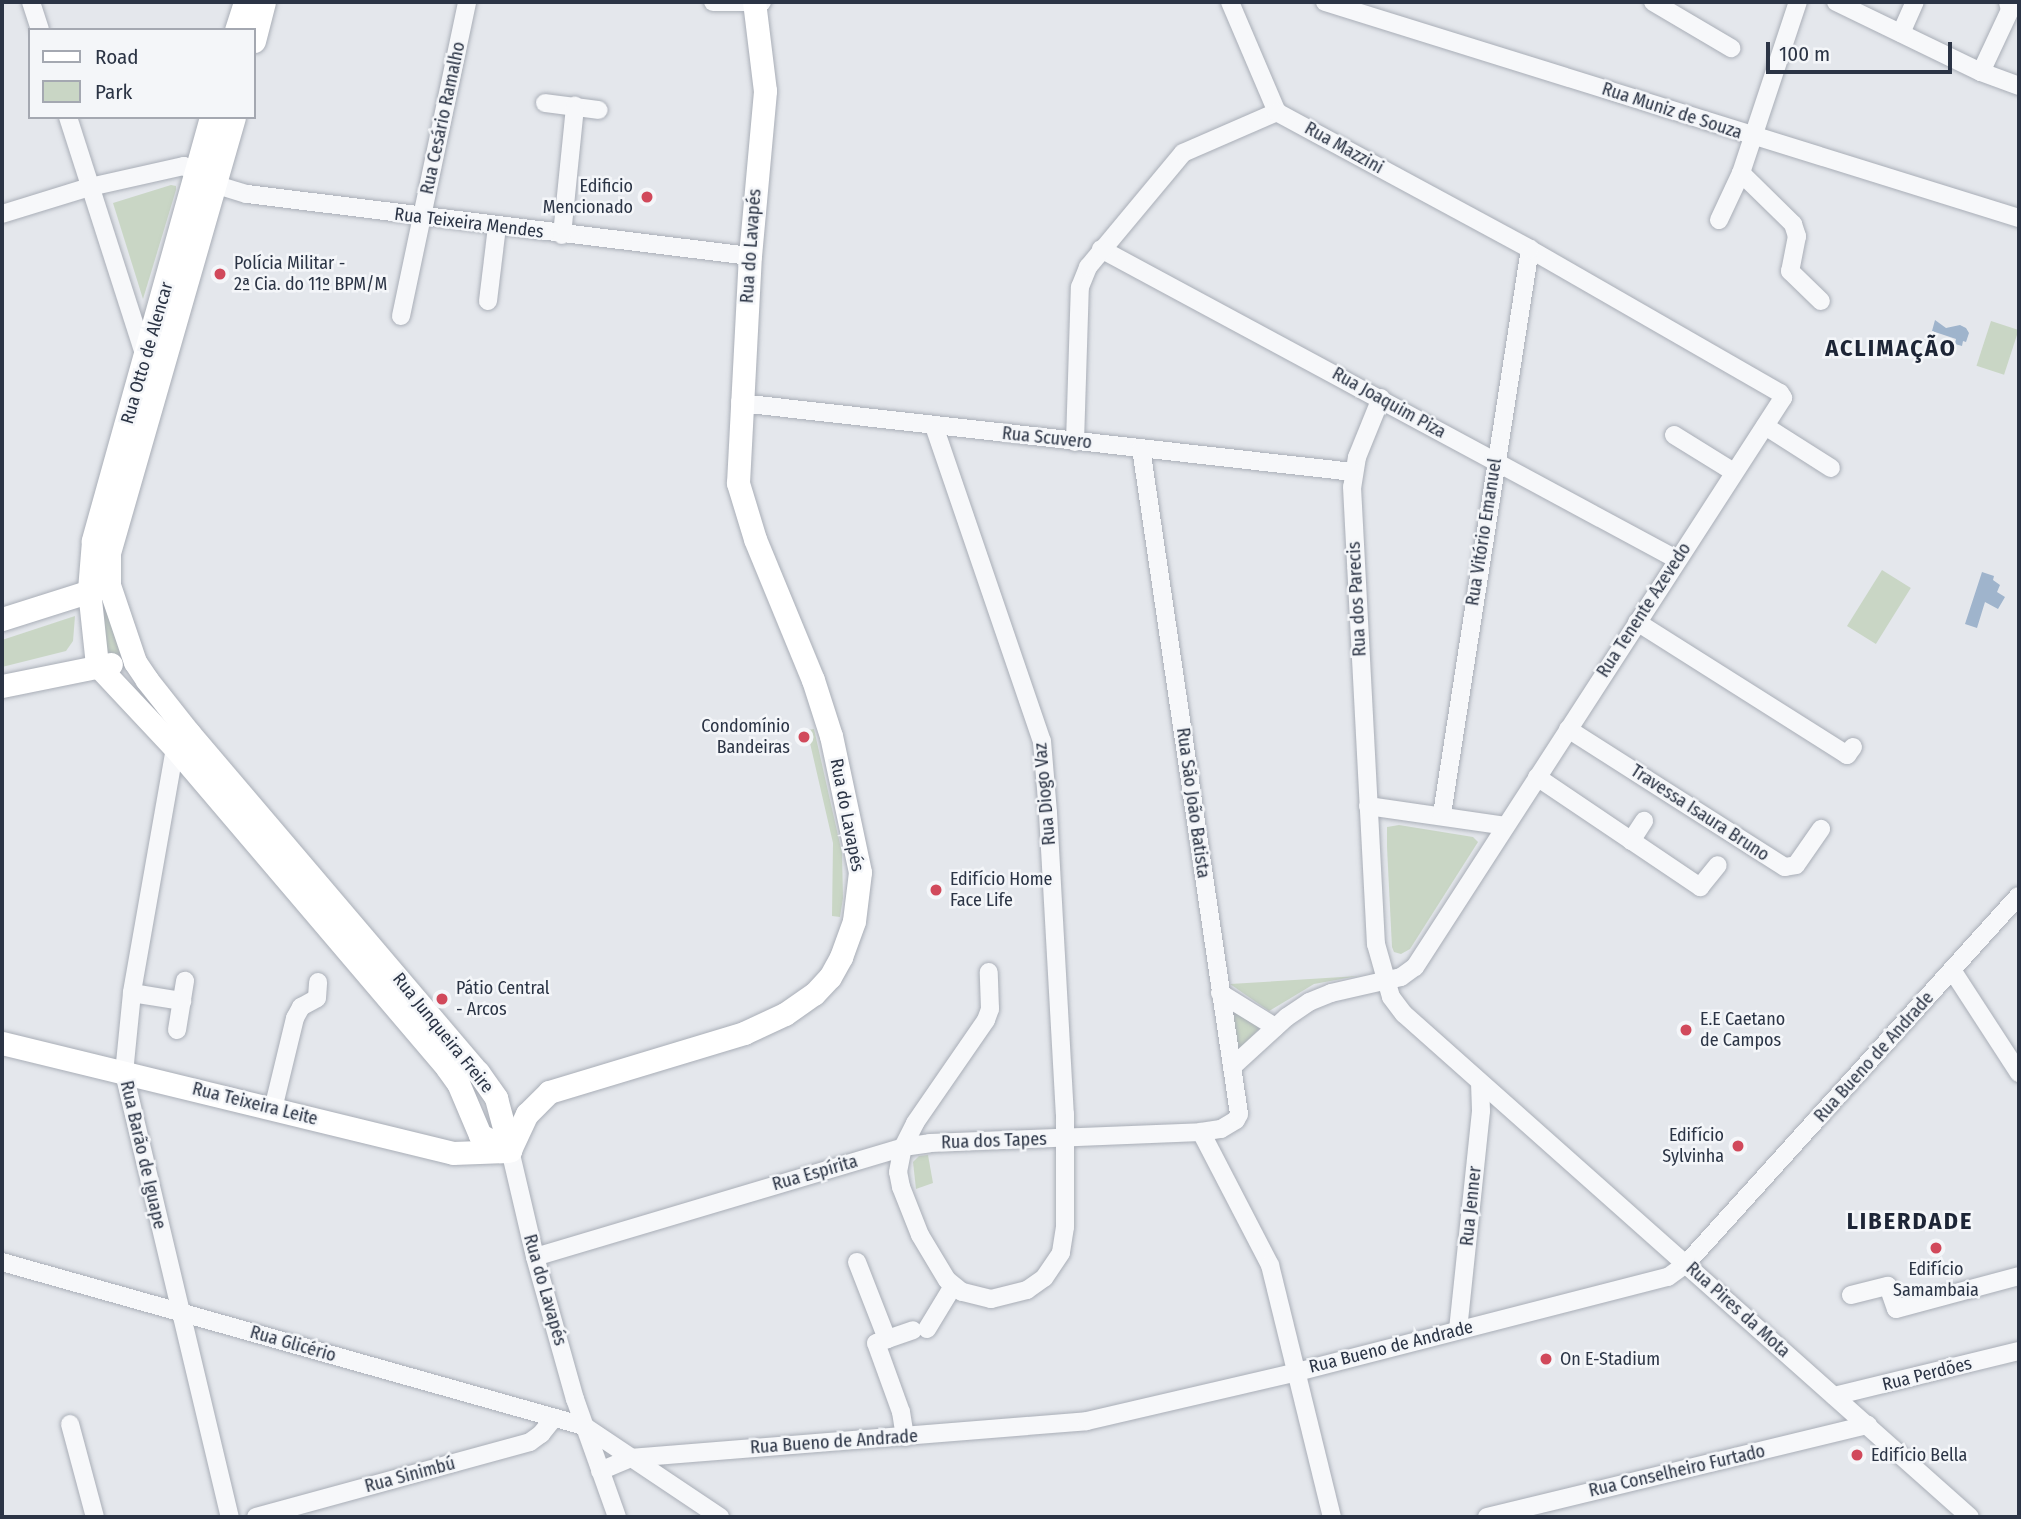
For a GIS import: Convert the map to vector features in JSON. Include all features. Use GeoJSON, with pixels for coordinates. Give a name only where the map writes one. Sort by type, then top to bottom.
{"type":"FeatureCollection","features":[{"type":"Feature","properties":{"kind":"main road"},"geometry":{"type":"LineString","coordinates":[[237,28],[245,2]]}},
{"type":"Feature","properties":{"kind":"main road"},"geometry":{"type":"LineString","coordinates":[[256,33],[264,2]]}},
{"type":"Feature","properties":{"kind":"main road","name":"Rua do Lavapés"},"geometry":{"type":"LineString","coordinates":[[510,1150],[527,1114],[549,1092],[744,1033],[785,1014],[814,994],[830,977],[855,921],[860,872],[831,736],[814,680],[743,506],[737,457],[750,256],[765,91],[756,2]]}},
{"type":"Feature","properties":{"kind":"main road","name":"Rua Otto de Alencar"},"geometry":{"type":"LineString","coordinates":[[99,588],[93,541],[210,119]]}},
{"type":"Feature","properties":{"kind":"main road","name":"Rua Otto de Alencar"},"geometry":{"type":"LineString","coordinates":[[99,588],[233,119]]}},
{"type":"Feature","properties":{"kind":"main road"},"geometry":{"type":"LineString","coordinates":[[2,619],[99,588],[97,666]]}},
{"type":"Feature","properties":{"kind":"main road","name":"Rua Junqueira Freire"},"geometry":{"type":"LineString","coordinates":[[99,588],[135,662],[188,733],[364,954]]}},
{"type":"Feature","properties":{"kind":"main road"},"geometry":{"type":"LineString","coordinates":[[2,686],[97,666],[135,662]]}},
{"type":"Feature","properties":{"kind":"main road","name":"Rua Junqueira Freire"},"geometry":{"type":"LineString","coordinates":[[97,666],[496,1098],[510,1150]]}},
{"type":"Feature","properties":{"kind":"main road","name":"Rua Teixeira Leite"},"geometry":{"type":"LineString","coordinates":[[2,1043],[453,1153],[510,1150]]}},
{"type":"Feature","properties":{"kind":"street"},"geometry":{"type":"LineString","coordinates":[[32,2],[39,28]]}},
{"type":"Feature","properties":{"kind":"street","name":"Rua Cesário Ramalho"},"geometry":{"type":"LineString","coordinates":[[401,316],[467,2]]}},
{"type":"Feature","properties":{"kind":"street"},"geometry":{"type":"LineString","coordinates":[[713,2],[756,2]]}},
{"type":"Feature","properties":{"kind":"street"},"geometry":{"type":"LineString","coordinates":[[1075,442],[1080,287],[1083,276],[1101,249],[1183,153],[1277,112],[1230,2]]}},
{"type":"Feature","properties":{"kind":"street","name":"Rua Muniz de Souza"},"geometry":{"type":"LineString","coordinates":[[1325,2],[2019,218]]}},
{"type":"Feature","properties":{"kind":"street"},"geometry":{"type":"LineString","coordinates":[[1653,2],[1731,48]]}},
{"type":"Feature","properties":{"kind":"street"},"geometry":{"type":"LineString","coordinates":[[1719,220],[1741,173],[1798,2]]}},
{"type":"Feature","properties":{"kind":"street"},"geometry":{"type":"LineString","coordinates":[[1836,2],[1981,72],[2019,86]]}},
{"type":"Feature","properties":{"kind":"street"},"geometry":{"type":"LineString","coordinates":[[1901,33],[1915,2]]}},
{"type":"Feature","properties":{"kind":"street"},"geometry":{"type":"LineString","coordinates":[[1981,72],[2010,10],[2008,2]]}},
{"type":"Feature","properties":{"kind":"street"},"geometry":{"type":"LineString","coordinates":[[545,103],[599,110]]}},
{"type":"Feature","properties":{"kind":"street"},"geometry":{"type":"LineString","coordinates":[[562,234],[575,106]]}},
{"type":"Feature","properties":{"kind":"street","name":"Rua Mazzini"},"geometry":{"type":"LineString","coordinates":[[1277,112],[1530,250],[1783,396]]}},
{"type":"Feature","properties":{"kind":"street"},"geometry":{"type":"LineString","coordinates":[[69,119],[145,358]]}},
{"type":"Feature","properties":{"kind":"street"},"geometry":{"type":"LineString","coordinates":[[2,214],[90,187],[179,167],[195,171]]}},
{"type":"Feature","properties":{"kind":"street","name":"Rua Teixeira Mendes"},"geometry":{"type":"LineString","coordinates":[[195,171],[217,184],[247,194],[422,218],[750,256]]}},
{"type":"Feature","properties":{"kind":"street"},"geometry":{"type":"LineString","coordinates":[[1741,173],[1793,224],[1797,236],[1790,271],[1821,300]]}},
{"type":"Feature","properties":{"kind":"street"},"geometry":{"type":"LineString","coordinates":[[488,301],[497,227]]}},
{"type":"Feature","properties":{"kind":"street","name":"Rua Joaquim Piza"},"geometry":{"type":"LineString","coordinates":[[1101,249],[1676,559]]}},
{"type":"Feature","properties":{"kind":"street","name":"Rua Vitório Emanuel"},"geometry":{"type":"LineString","coordinates":[[1442,814],[1494,461],[1530,250]]}},
{"type":"Feature","properties":{"kind":"street","name":"Rua Tenente Azevedo"},"geometry":{"type":"LineString","coordinates":[[1232,1067],[1298,1009],[1320,997],[1401,977],[1415,967],[1783,396]]}},
{"type":"Feature","properties":{"kind":"street","name":"Rua dos Parecis"},"geometry":{"type":"LineString","coordinates":[[1381,398],[1353,472],[1357,615],[1376,944],[1385,981]]}},
{"type":"Feature","properties":{"kind":"street","name":"Rua Scuvero"},"geometry":{"type":"LineString","coordinates":[[740,403],[1353,472]]}},
{"type":"Feature","properties":{"kind":"street","name":"Rua Diogo Vaz"},"geometry":{"type":"LineString","coordinates":[[934,426],[1042,741],[1066,1138]]}},
{"type":"Feature","properties":{"kind":"street"},"geometry":{"type":"LineString","coordinates":[[1765,426],[1831,468]]}},
{"type":"Feature","properties":{"kind":"street"},"geometry":{"type":"LineString","coordinates":[[1674,435],[1734,472]]}},
{"type":"Feature","properties":{"kind":"street","name":"Rua São João Batista"},"geometry":{"type":"LineString","coordinates":[[1141,448],[1239,1114],[1236,1121],[1221,1129],[1202,1132]]}},
{"type":"Feature","properties":{"kind":"street"},"geometry":{"type":"LineString","coordinates":[[1637,622],[1847,755],[1853,747]]}},
{"type":"Feature","properties":{"kind":"street","name":"Travessa Isaura Bruno"},"geometry":{"type":"LineString","coordinates":[[1568,729],[1785,867],[1796,865],[1821,829]]}},
{"type":"Feature","properties":{"kind":"street","name":"Rua Barão de Iguape"},"geometry":{"type":"LineString","coordinates":[[175,748],[132,993],[124,1073],[230,1517]]}},
{"type":"Feature","properties":{"kind":"street"},"geometry":{"type":"LineString","coordinates":[[1537,777],[1701,888],[1718,864]]}},
{"type":"Feature","properties":{"kind":"street"},"geometry":{"type":"LineString","coordinates":[[1368,806],[1442,814],[1506,826]]}},
{"type":"Feature","properties":{"kind":"street"},"geometry":{"type":"LineString","coordinates":[[1631,841],[1644,821]]}},
{"type":"Feature","properties":{"kind":"street","name":"Rua Bueno de Andrade"},"geometry":{"type":"LineString","coordinates":[[600,1471],[630,1458],[1087,1421],[1297,1372],[1668,1277],[1686,1264],[2019,896]]}},
{"type":"Feature","properties":{"kind":"street"},"geometry":{"type":"LineString","coordinates":[[1952,970],[2019,1073]]}},
{"type":"Feature","properties":{"kind":"street"},"geometry":{"type":"LineString","coordinates":[[905,1437],[901,1412],[876,1343],[920,1329],[953,1286],[936,1265],[901,1187],[898,1172],[902,1147],[915,1123],[986,1020],[990,1009],[989,972]]}},
{"type":"Feature","properties":{"kind":"street"},"geometry":{"type":"LineString","coordinates":[[177,1030],[185,981]]}},
{"type":"Feature","properties":{"kind":"street","name":"Rua Pires da Mota"},"geometry":{"type":"LineString","coordinates":[[1385,981],[1404,1014],[1970,1517]]}},
{"type":"Feature","properties":{"kind":"street"},"geometry":{"type":"LineString","coordinates":[[273,1109],[295,1018],[301,1007],[317,998],[318,982]]}},
{"type":"Feature","properties":{"kind":"street"},"geometry":{"type":"LineString","coordinates":[[132,993],[181,1001]]}},
{"type":"Feature","properties":{"kind":"street"},"geometry":{"type":"LineString","coordinates":[[1220,993],[1275,1027]]}},
{"type":"Feature","properties":{"kind":"street","name":"Rua Jenner"},"geometry":{"type":"LineString","coordinates":[[1458,1330],[1481,1111],[1480,1083]]}},
{"type":"Feature","properties":{"kind":"street"},"geometry":{"type":"LineString","coordinates":[[1481,1111],[1504,1104]]}},
{"type":"Feature","properties":{"kind":"street"},"geometry":{"type":"LineString","coordinates":[[1066,1138],[1202,1132],[1268,1257],[1332,1517]]}},
{"type":"Feature","properties":{"kind":"street","name":"Rua dos Tapes"},"geometry":{"type":"LineString","coordinates":[[902,1147],[930,1143],[1066,1138],[1065,1227],[1061,1253],[1054,1265],[1027,1290],[1010,1296],[991,1299],[975,1297],[953,1286]]}},
{"type":"Feature","properties":{"kind":"street","name":"Rua Espírita"},"geometry":{"type":"LineString","coordinates":[[535,1257],[902,1147]]}},
{"type":"Feature","properties":{"kind":"street","name":"Rua do Lavapés"},"geometry":{"type":"LineString","coordinates":[[510,1150],[535,1257],[575,1399],[617,1517]]}},
{"type":"Feature","properties":{"kind":"street","name":"Rua Glicério"},"geometry":{"type":"LineString","coordinates":[[2,1262],[584,1426]]}},
{"type":"Feature","properties":{"kind":"street"},"geometry":{"type":"LineString","coordinates":[[857,1262],[887,1339]]}},
{"type":"Feature","properties":{"kind":"street"},"geometry":{"type":"LineString","coordinates":[[1851,1295],[1888,1286],[1896,1309],[2019,1276]]}},
{"type":"Feature","properties":{"kind":"street","name":"Rua Perdões"},"geometry":{"type":"LineString","coordinates":[[1834,1396],[2019,1351]]}},
{"type":"Feature","properties":{"kind":"street","name":"Rua Sinimbú"},"geometry":{"type":"LineString","coordinates":[[256,1517],[530,1442],[575,1399]]}},
{"type":"Feature","properties":{"kind":"street"},"geometry":{"type":"LineString","coordinates":[[70,1424],[95,1517]]}},
{"type":"Feature","properties":{"kind":"street","name":"Rua Conselheiro Furtado"},"geometry":{"type":"LineString","coordinates":[[1487,1517],[1508,1515],[1868,1425]]}},
{"type":"Feature","properties":{"kind":"street"},"geometry":{"type":"LineString","coordinates":[[584,1426],[720,1517]]}},
{"type":"Feature","properties":{"kind":"green space"},"geometry":{"type":"Polygon","coordinates":[[[171,185],[176,186],[176,190],[143,299],[113,203],[171,185]]]}},
{"type":"Feature","properties":{"kind":"green space"},"geometry":{"type":"Polygon","coordinates":[[[1991,321],[2019,330],[2004,375],[1976,366],[1991,321]]]}},
{"type":"Feature","properties":{"kind":"green space"},"geometry":{"type":"Polygon","coordinates":[[[1882,570],[1911,588],[1876,644],[1847,626],[1882,570]]]}},
{"type":"Feature","properties":{"kind":"green space"},"geometry":{"type":"Polygon","coordinates":[[[104,595],[122,654],[118,658],[105,656],[104,595]]]}},
{"type":"Feature","properties":{"kind":"green space"},"geometry":{"type":"Polygon","coordinates":[[[75,616],[73,641],[66,651],[2,667],[2,640],[75,616]]]}},
{"type":"Feature","properties":{"kind":"green space"},"geometry":{"type":"Polygon","coordinates":[[[814,729],[842,853],[843,898],[840,917],[832,916],[833,843],[807,730],[814,729]]]}},
{"type":"Feature","properties":{"kind":"green space"},"geometry":{"type":"Polygon","coordinates":[[[1399,825],[1473,837],[1478,842],[1410,949],[1401,954],[1394,952],[1392,947],[1387,847],[1387,827],[1399,825]]]}},
{"type":"Feature","properties":{"kind":"green space"},"geometry":{"type":"Polygon","coordinates":[[[1358,976],[1314,984],[1269,1011],[1230,984],[1358,976]]]}},
{"type":"Feature","properties":{"kind":"green space"},"geometry":{"type":"Polygon","coordinates":[[[1231,1009],[1260,1028],[1238,1050],[1231,1009]]]}},
{"type":"Feature","properties":{"kind":"green space"},"geometry":{"type":"Polygon","coordinates":[[[928,1155],[933,1183],[916,1189],[913,1162],[919,1156],[928,1155]]]}},
{"type":"Feature","properties":{"kind":"water"},"geometry":{"type":"Polygon","coordinates":[[[1935,320],[1946,328],[1960,325],[1966,328],[1969,333],[1966,342],[1963,341],[1962,346],[1955,344],[1956,339],[1932,331],[1935,320]]]}},
{"type":"Feature","properties":{"kind":"water"},"geometry":{"type":"Polygon","coordinates":[[[1982,572],[1994,576],[1993,580],[2000,585],[1997,592],[2005,597],[1998,609],[1985,602],[1977,628],[1965,624],[1982,572]]]}},
{"type":"Feature","properties":{"kind":"place","name":"Edificio Mencionado"},"geometry":{"type":"Point","coordinates":[647,197]}},
{"type":"Feature","properties":{"kind":"place","name":"Polícia Militar - 2ª Cia. do 11º BPM/M"},"geometry":{"type":"Point","coordinates":[220,274]}},
{"type":"Feature","properties":{"kind":"place","name":"Condomínio Bandeiras"},"geometry":{"type":"Point","coordinates":[804,737]}},
{"type":"Feature","properties":{"kind":"place","name":"Edifício Home Face Life"},"geometry":{"type":"Point","coordinates":[936,890]}},
{"type":"Feature","properties":{"kind":"place","name":"Pátio Central - Arcos"},"geometry":{"type":"Point","coordinates":[442,999]}},
{"type":"Feature","properties":{"kind":"place","name":"E.E Caetano de Campos"},"geometry":{"type":"Point","coordinates":[1686,1030]}},
{"type":"Feature","properties":{"kind":"place","name":"Edifício Sylvinha"},"geometry":{"type":"Point","coordinates":[1738,1146]}},
{"type":"Feature","properties":{"kind":"place","name":"Edifício Samambaia"},"geometry":{"type":"Point","coordinates":[1936,1248]}},
{"type":"Feature","properties":{"kind":"place","name":"On E-Stadium"},"geometry":{"type":"Point","coordinates":[1546,1359]}},
{"type":"Feature","properties":{"kind":"place","name":"Edifício Bella"},"geometry":{"type":"Point","coordinates":[1857,1455]}},
{"type":"Feature","properties":{"kind":"district","name":"ACLIMAÇÃO"},"geometry":{"type":"Point","coordinates":[1891,349]}},
{"type":"Feature","properties":{"kind":"district","name":"LIBERDADE"},"geometry":{"type":"Point","coordinates":[1910,1222]}}]}
